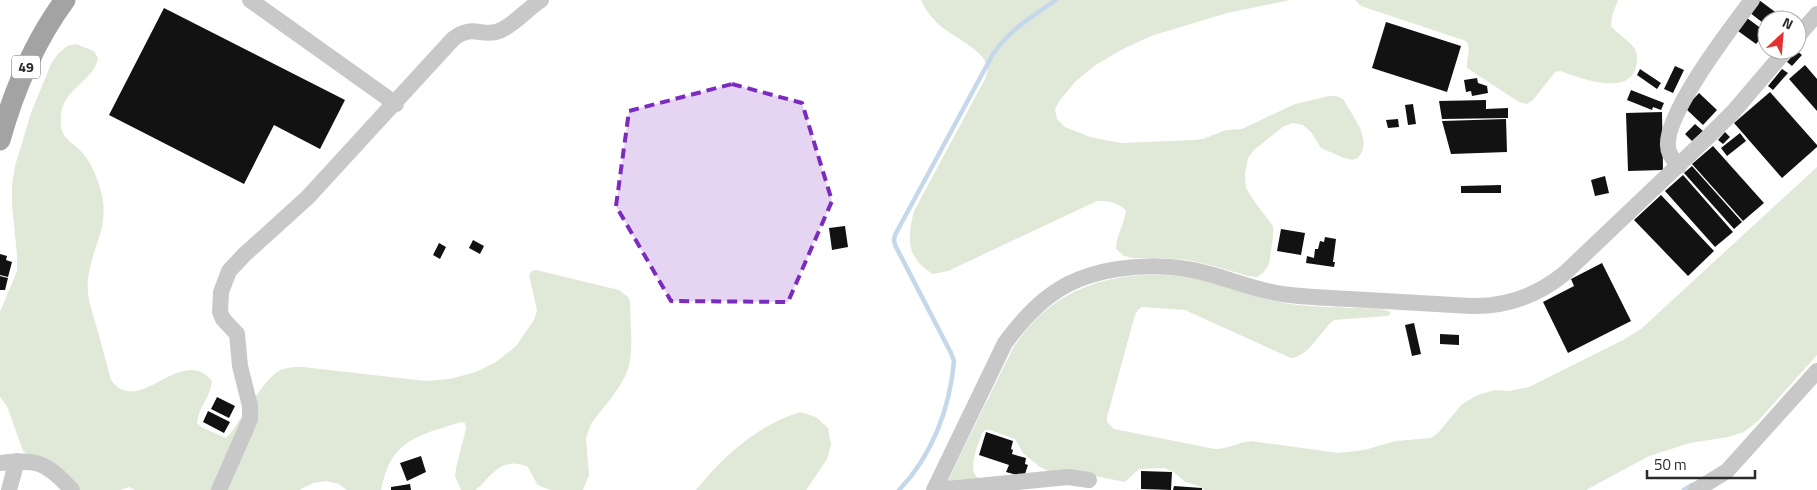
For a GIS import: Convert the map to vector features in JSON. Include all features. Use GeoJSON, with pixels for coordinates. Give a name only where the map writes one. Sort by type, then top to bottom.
{"type":"FeatureCollection","features":[{"type":"Feature","properties":{"kind":"main road","name":"49"},"geometry":{"type":"LineString","coordinates":[[0,140],[10,106],[28,63],[45,30],[65,0]]}},
{"type":"Feature","properties":{"kind":"street"},"geometry":{"type":"LineString","coordinates":[[250,0],[396,104]]}},
{"type":"Feature","properties":{"kind":"street"},"geometry":{"type":"LineString","coordinates":[[219,490],[250,419],[250,406],[240,366],[237,334],[223,319],[220,312],[221,292],[224,282],[236,262],[308,198],[459,35],[472,30],[497,32],[541,0]]}},
{"type":"Feature","properties":{"kind":"street"},"geometry":{"type":"LineString","coordinates":[[1679,166],[1673,159],[1668,147],[1675,117],[1724,38],[1752,0]]}},
{"type":"Feature","properties":{"kind":"street"},"geometry":{"type":"LineString","coordinates":[[1807,26],[1817,14]]}},
{"type":"Feature","properties":{"kind":"street"},"geometry":{"type":"LineString","coordinates":[[1090,480],[1068,477],[947,489],[935,487],[1006,344],[1020,322],[1039,304],[1060,289],[1083,278],[1108,271],[1160,266],[1186,268],[1260,289],[1290,295],[1471,306],[1500,305],[1528,296],[1554,282],[1679,166],[1734,111],[1777,60]]}},
{"type":"Feature","properties":{"kind":"street"},"geometry":{"type":"LineString","coordinates":[[1696,490],[1727,471],[1817,371]]}},
{"type":"Feature","properties":{"kind":"street"},"geometry":{"type":"LineString","coordinates":[[0,463],[28,461],[49,468],[72,490]]}},
{"type":"Feature","properties":{"kind":"street"},"geometry":{"type":"LineString","coordinates":[[9,490],[17,462]]}},
{"type":"Feature","properties":{"kind":"highlighted area"},"geometry":{"type":"Polygon","coordinates":[[[732,84],[802,103],[832,201],[788,302],[671,301],[616,206],[629,111],[732,84]]]}},
{"type":"Feature","properties":{"kind":"green space"},"geometry":{"type":"Polygon","coordinates":[[[921,0],[1290,0],[1227,13],[1151,36],[1121,50],[1094,66],[1075,82],[1055,109],[1057,119],[1065,127],[1090,137],[1121,143],[1194,140],[1203,139],[1226,130],[1242,129],[1295,104],[1336,96],[1343,99],[1361,130],[1364,143],[1362,152],[1358,158],[1352,160],[1344,158],[1321,148],[1311,132],[1303,125],[1293,123],[1284,126],[1254,150],[1248,158],[1245,174],[1246,188],[1273,226],[1269,264],[1264,272],[1257,277],[1188,260],[1124,256],[1116,249],[1126,211],[1117,204],[1097,201],[948,271],[933,274],[924,268],[913,254],[910,230],[914,211],[985,79],[988,69],[979,54],[939,25],[921,0]]]}},
{"type":"Feature","properties":{"kind":"green space"},"geometry":{"type":"Polygon","coordinates":[[[1355,0],[1618,0],[1612,16],[1611,26],[1636,51],[1636,68],[1630,78],[1622,82],[1612,83],[1589,80],[1560,71],[1555,72],[1533,100],[1527,104],[1519,102],[1467,68],[1469,51],[1466,41],[1361,6],[1355,0]]]}},
{"type":"Feature","properties":{"kind":"green space"},"geometry":{"type":"Polygon","coordinates":[[[76,44],[94,51],[98,58],[91,73],[67,99],[63,107],[61,125],[62,131],[68,140],[85,156],[91,165],[102,195],[103,219],[90,269],[88,291],[111,380],[122,390],[134,391],[147,387],[187,370],[200,372],[212,381],[197,423],[201,427],[226,438],[265,384],[277,372],[283,369],[303,367],[426,381],[450,379],[476,372],[496,362],[516,346],[534,320],[537,310],[529,275],[532,271],[536,270],[619,290],[628,297],[630,302],[631,345],[628,369],[616,391],[591,424],[586,438],[589,475],[583,490],[551,490],[542,487],[537,484],[528,467],[511,464],[499,468],[476,490],[461,490],[455,476],[466,429],[465,423],[462,422],[435,430],[413,439],[405,445],[398,451],[388,467],[381,490],[347,490],[339,484],[326,481],[313,483],[299,490],[135,490],[129,487],[120,490],[78,490],[23,451],[7,406],[0,397],[0,312],[17,271],[12,185],[15,166],[31,113],[51,64],[67,46],[76,44]]]}},
{"type":"Feature","properties":{"kind":"green space"},"geometry":{"type":"Polygon","coordinates":[[[1817,167],[1817,355],[1758,421],[1744,432],[1728,437],[1690,443],[1649,456],[1586,490],[1205,490],[1185,482],[1175,473],[1165,468],[1139,469],[1125,482],[1090,475],[1050,472],[1040,467],[1023,453],[1015,439],[985,430],[982,433],[973,467],[976,477],[983,480],[943,490],[1013,348],[1020,338],[1045,311],[1076,291],[1093,284],[1129,276],[1166,275],[1196,279],[1289,304],[1389,311],[1391,313],[1388,316],[1334,320],[1309,348],[1297,357],[1291,358],[1185,310],[1142,307],[1135,315],[1107,417],[1107,422],[1114,429],[1215,449],[1251,441],[1338,453],[1364,450],[1396,441],[1431,438],[1438,433],[1462,404],[1478,395],[1495,390],[1509,391],[1529,387],[1641,329],[1817,167]]]}},
{"type":"Feature","properties":{"kind":"green space"},"geometry":{"type":"Polygon","coordinates":[[[800,412],[816,417],[828,428],[831,445],[827,459],[806,490],[696,490],[706,477],[742,443],[770,425],[800,412]]]}},
{"type":"Feature","properties":{"kind":"building"},"geometry":{"type":"Polygon","coordinates":[[[1759,0],[1772,10],[1757,10],[1757,18],[1749,12],[1759,0]]]}},
{"type":"Feature","properties":{"kind":"building"},"geometry":{"type":"Polygon","coordinates":[[[164,8],[345,100],[320,149],[274,125],[244,184],[109,115],[164,8]]]}},
{"type":"Feature","properties":{"kind":"building"},"geometry":{"type":"Polygon","coordinates":[[[1747,18],[1757,25],[1757,43],[1756,44],[1738,31],[1747,18]]]}},
{"type":"Feature","properties":{"kind":"building"},"geometry":{"type":"Polygon","coordinates":[[[1386,22],[1461,46],[1447,92],[1372,68],[1386,22]]]}},
{"type":"Feature","properties":{"kind":"building"},"geometry":{"type":"Polygon","coordinates":[[[1789,60],[1797,60],[1792,66],[1787,62],[1789,60]]]}},
{"type":"Feature","properties":{"kind":"building"},"geometry":{"type":"Polygon","coordinates":[[[1805,65],[1817,79],[1817,111],[1789,79],[1805,65]]]}},
{"type":"Feature","properties":{"kind":"building"},"geometry":{"type":"Polygon","coordinates":[[[1675,66],[1684,70],[1673,93],[1664,89],[1675,66]]]}},
{"type":"Feature","properties":{"kind":"building"},"geometry":{"type":"Polygon","coordinates":[[[1640,69],[1661,83],[1657,89],[1637,75],[1640,69]]]}},
{"type":"Feature","properties":{"kind":"building"},"geometry":{"type":"Polygon","coordinates":[[[1782,69],[1788,73],[1773,90],[1768,86],[1782,69]]]}},
{"type":"Feature","properties":{"kind":"building"},"geometry":{"type":"Polygon","coordinates":[[[1477,78],[1478,83],[1487,86],[1488,93],[1472,96],[1471,91],[1466,92],[1464,80],[1477,78]]]}},
{"type":"Feature","properties":{"kind":"building"},"geometry":{"type":"Polygon","coordinates":[[[1631,90],[1664,103],[1661,110],[1653,107],[1652,110],[1627,100],[1631,90]]]}},
{"type":"Feature","properties":{"kind":"building"},"geometry":{"type":"Polygon","coordinates":[[[1770,92],[1817,145],[1782,178],[1734,123],[1770,92]]]}},
{"type":"Feature","properties":{"kind":"building"},"geometry":{"type":"Polygon","coordinates":[[[1699,93],[1717,110],[1703,125],[1685,108],[1699,93]]]}},
{"type":"Feature","properties":{"kind":"building"},"geometry":{"type":"Polygon","coordinates":[[[1486,100],[1486,109],[1508,108],[1508,118],[1442,119],[1439,101],[1486,100]]]}},
{"type":"Feature","properties":{"kind":"building"},"geometry":{"type":"Polygon","coordinates":[[[1413,104],[1416,124],[1408,125],[1405,105],[1413,104]]]}},
{"type":"Feature","properties":{"kind":"building"},"geometry":{"type":"Polygon","coordinates":[[[1662,112],[1663,170],[1628,171],[1626,113],[1662,112]]]}},
{"type":"Feature","properties":{"kind":"building"},"geometry":{"type":"Polygon","coordinates":[[[1398,119],[1399,127],[1388,128],[1386,120],[1398,119]]]}},
{"type":"Feature","properties":{"kind":"building"},"geometry":{"type":"Polygon","coordinates":[[[1506,119],[1507,152],[1451,154],[1442,121],[1506,119]]]}},
{"type":"Feature","properties":{"kind":"building"},"geometry":{"type":"Polygon","coordinates":[[[1695,124],[1703,131],[1692,141],[1685,134],[1695,124]]]}},
{"type":"Feature","properties":{"kind":"building"},"geometry":{"type":"Polygon","coordinates":[[[1725,132],[1730,137],[1723,144],[1718,140],[1725,132]]]}},
{"type":"Feature","properties":{"kind":"building"},"geometry":{"type":"Polygon","coordinates":[[[1740,133],[1746,141],[1727,156],[1721,148],[1740,133]]]}},
{"type":"Feature","properties":{"kind":"building"},"geometry":{"type":"Polygon","coordinates":[[[1713,146],[1764,203],[1743,221],[1692,164],[1713,146]]]}},
{"type":"Feature","properties":{"kind":"building"},"geometry":{"type":"Polygon","coordinates":[[[1692,166],[1742,222],[1734,229],[1684,173],[1692,166]]]}},
{"type":"Feature","properties":{"kind":"building"},"geometry":{"type":"Polygon","coordinates":[[[1683,175],[1733,232],[1715,247],[1665,191],[1683,175]]]}},
{"type":"Feature","properties":{"kind":"building"},"geometry":{"type":"Polygon","coordinates":[[[1605,176],[1609,193],[1595,196],[1591,180],[1605,176]]]}},
{"type":"Feature","properties":{"kind":"building"},"geometry":{"type":"Polygon","coordinates":[[[1501,185],[1501,193],[1461,193],[1461,186],[1501,185]]]}},
{"type":"Feature","properties":{"kind":"building"},"geometry":{"type":"Polygon","coordinates":[[[1661,195],[1714,251],[1688,276],[1634,220],[1661,195]]]}},
{"type":"Feature","properties":{"kind":"building"},"geometry":{"type":"Polygon","coordinates":[[[845,226],[848,247],[832,250],[829,228],[845,226]]]}},
{"type":"Feature","properties":{"kind":"building"},"geometry":{"type":"Polygon","coordinates":[[[1281,229],[1305,233],[1301,255],[1277,251],[1281,229]]]}},
{"type":"Feature","properties":{"kind":"building"},"geometry":{"type":"Polygon","coordinates":[[[1325,237],[1336,239],[1334,267],[1306,263],[1307,256],[1314,258],[1315,249],[1318,249],[1320,241],[1324,242],[1325,237]]]}},
{"type":"Feature","properties":{"kind":"building"},"geometry":{"type":"Polygon","coordinates":[[[473,240],[484,246],[480,254],[469,248],[473,240]]]}},
{"type":"Feature","properties":{"kind":"building"},"geometry":{"type":"Polygon","coordinates":[[[439,243],[446,247],[440,259],[433,255],[439,243]]]}},
{"type":"Feature","properties":{"kind":"building"},"geometry":{"type":"Polygon","coordinates":[[[0,254],[7,256],[6,260],[12,262],[8,277],[0,275],[0,254]]]}},
{"type":"Feature","properties":{"kind":"building"},"geometry":{"type":"Polygon","coordinates":[[[1602,263],[1631,321],[1568,353],[1543,302],[1574,286],[1571,279],[1602,263]]]}},
{"type":"Feature","properties":{"kind":"building"},"geometry":{"type":"Polygon","coordinates":[[[0,276],[8,278],[5,290],[0,290],[0,276]]]}},
{"type":"Feature","properties":{"kind":"building"},"geometry":{"type":"Polygon","coordinates":[[[1414,323],[1421,354],[1412,356],[1405,325],[1414,323]]]}},
{"type":"Feature","properties":{"kind":"building"},"geometry":{"type":"Polygon","coordinates":[[[1440,334],[1459,335],[1459,345],[1440,344],[1440,334]]]}},
{"type":"Feature","properties":{"kind":"building"},"geometry":{"type":"Polygon","coordinates":[[[217,397],[235,406],[229,418],[211,409],[217,397]]]}},
{"type":"Feature","properties":{"kind":"building"},"geometry":{"type":"Polygon","coordinates":[[[208,411],[230,422],[224,433],[203,422],[208,411]]]}},
{"type":"Feature","properties":{"kind":"building"},"geometry":{"type":"Polygon","coordinates":[[[986,432],[1013,441],[1012,454],[1026,458],[1025,464],[1028,465],[1024,477],[1006,472],[1009,465],[979,455],[986,432]]]}},
{"type":"Feature","properties":{"kind":"building"},"geometry":{"type":"Polygon","coordinates":[[[421,456],[426,472],[407,481],[400,463],[421,456]]]}},
{"type":"Feature","properties":{"kind":"building"},"geometry":{"type":"Polygon","coordinates":[[[1141,471],[1172,472],[1171,490],[1141,489],[1141,471]]]}},
{"type":"Feature","properties":{"kind":"building"},"geometry":{"type":"Polygon","coordinates":[[[410,484],[411,490],[391,490],[391,487],[410,484]]]}},
{"type":"Feature","properties":{"kind":"building"},"geometry":{"type":"Polygon","coordinates":[[[1174,486],[1202,488],[1202,490],[1173,490],[1174,486]]]}},
{"type":"Feature","properties":{"kind":"waterway"},"geometry":{"type":"LineString","coordinates":[[899,490],[911,477],[930,447],[944,414],[954,361],[895,245],[895,235],[993,54],[1014,30],[1056,0]]}},
{"type":"Feature","properties":{"kind":"waterway"},"geometry":{"type":"LineString","coordinates":[[1684,490],[1692,485]]}}]}
